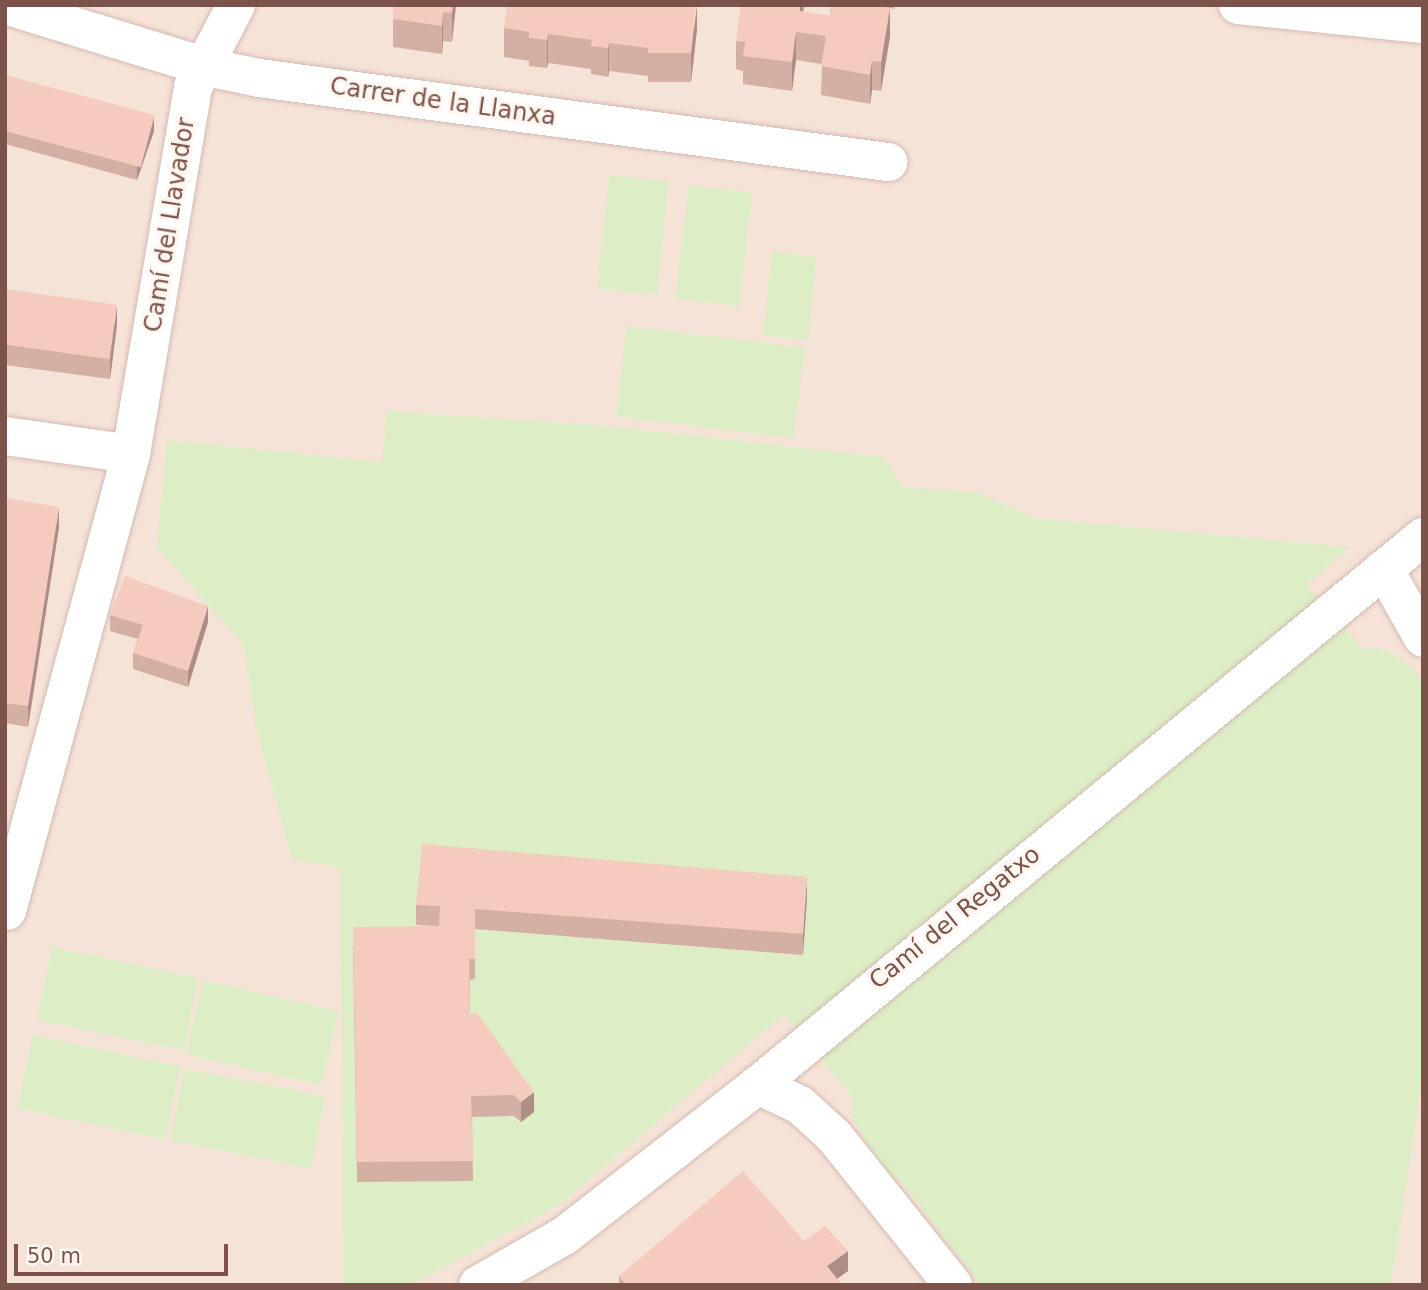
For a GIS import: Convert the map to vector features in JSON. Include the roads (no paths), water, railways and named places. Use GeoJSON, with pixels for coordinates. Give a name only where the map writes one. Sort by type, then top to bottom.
{"type":"FeatureCollection","features":[{"type":"Feature","properties":{"kind":"street","name":"Carrer de la Llanxa"},"geometry":{"type":"LineString","coordinates":[[5,5],[206,66],[272,79],[888,162]]}},
{"type":"Feature","properties":{"kind":"street","name":"Camí del Llavador"},"geometry":{"type":"LineString","coordinates":[[7,911],[131,454],[193,87],[236,5]]}},
{"type":"Feature","properties":{"kind":"street"},"geometry":{"type":"LineString","coordinates":[[1237,5],[1423,24]]}},
{"type":"Feature","properties":{"kind":"street"},"geometry":{"type":"LineString","coordinates":[[5,436],[131,454]]}},
{"type":"Feature","properties":{"kind":"street","name":"Camí del Regatxo"},"geometry":{"type":"LineString","coordinates":[[478,1285],[564,1236],[758,1085],[1423,537]]}},
{"type":"Feature","properties":{"kind":"street"},"geometry":{"type":"LineString","coordinates":[[1384,569],[1423,638]]}},
{"type":"Feature","properties":{"kind":"street"},"geometry":{"type":"LineString","coordinates":[[758,1085],[800,1105],[834,1136],[953,1285]]}}]}
